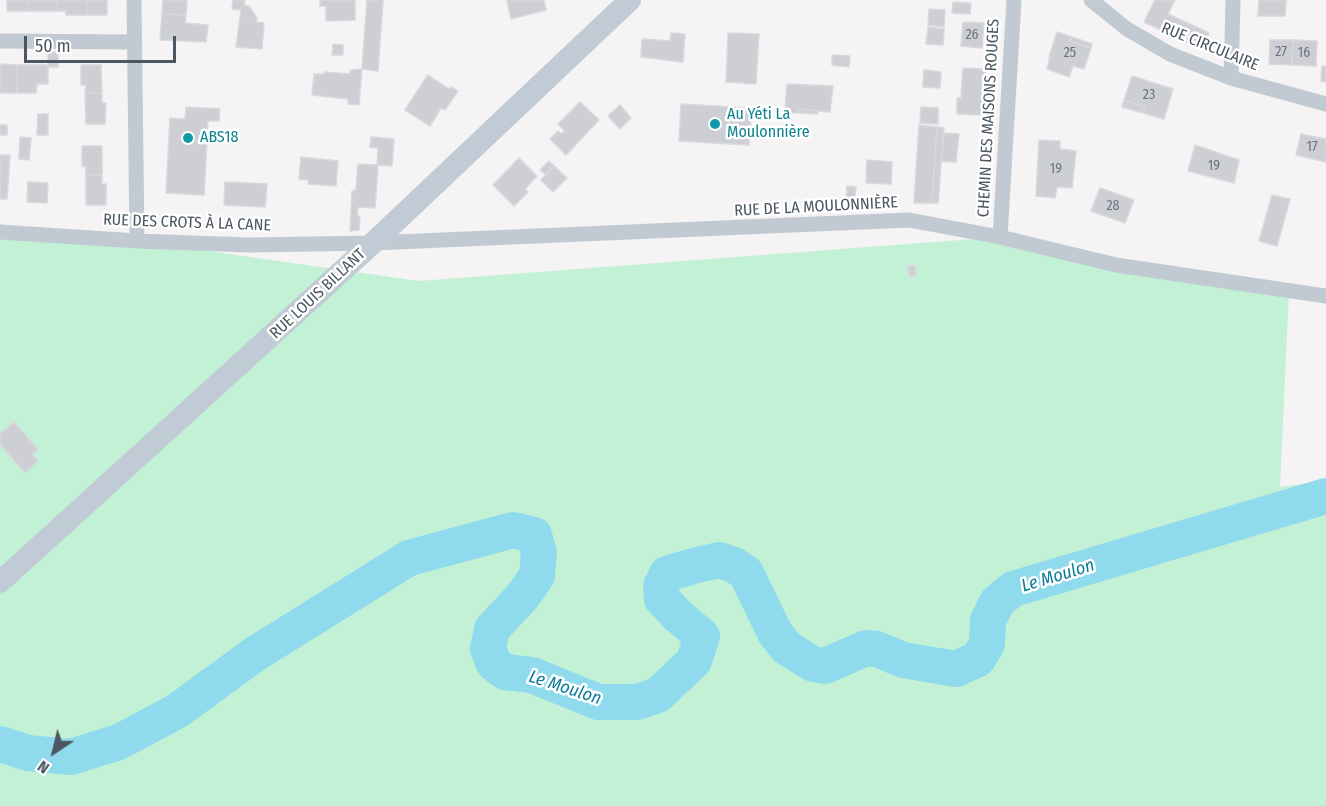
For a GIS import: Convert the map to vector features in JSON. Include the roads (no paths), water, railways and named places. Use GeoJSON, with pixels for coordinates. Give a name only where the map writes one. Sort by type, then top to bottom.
{"type":"FeatureCollection","features":[{"type":"Feature","properties":{"kind":"street"},"geometry":{"type":"LineString","coordinates":[[135,0],[137,241]]}},
{"type":"Feature","properties":{"kind":"street","name":"RUE LOUIS BILLANT"},"geometry":{"type":"LineString","coordinates":[[0,582],[373,243],[630,0]]}},
{"type":"Feature","properties":{"kind":"street","name":"CHEMIN DES MAISONS ROUGES"},"geometry":{"type":"LineString","coordinates":[[1000,237],[1014,0]]}},
{"type":"Feature","properties":{"kind":"street","name":"RUE CIRCULAIRE"},"geometry":{"type":"LineString","coordinates":[[1091,0],[1127,29],[1162,49],[1231,78],[1326,104]]}},
{"type":"Feature","properties":{"kind":"street"},"geometry":{"type":"LineString","coordinates":[[1231,78],[1233,0]]}},
{"type":"Feature","properties":{"kind":"street"},"geometry":{"type":"LineString","coordinates":[[0,41],[134,42]]}},
{"type":"Feature","properties":{"kind":"street","name":"RUE DE LA MOULONNIÈRE"},"geometry":{"type":"LineString","coordinates":[[373,243],[909,220],[1000,237],[1116,265],[1326,296]]}},
{"type":"Feature","properties":{"kind":"street","name":"RUE DES CROTS À LA CANE"},"geometry":{"type":"LineString","coordinates":[[0,232],[137,241],[249,245],[373,243]]}},
{"type":"Feature","properties":{"kind":"waterway","name":"Le Moulon"},"geometry":{"type":"LineString","coordinates":[[0,744],[28,753],[71,757],[119,742],[177,711],[255,654],[409,558],[513,530],[534,535],[539,553],[537,576],[522,597],[492,629],[488,649],[494,664],[505,672],[532,675],[598,702],[637,702],[658,695],[694,661],[702,636],[662,599],[661,586],[667,574],[693,566],[719,560],[734,565],[746,573],[775,633],[787,648],[813,664],[825,666],[866,648],[877,649],[903,660],[956,669],[978,659],[987,644],[988,620],[998,601],[1013,589],[1326,496]]}},
{"type":"Feature","properties":{"kind":"place","name":"Au Yéti La Moulonnière"},"geometry":{"type":"Point","coordinates":[715,124]}},
{"type":"Feature","properties":{"kind":"place","name":"ABS18"},"geometry":{"type":"Point","coordinates":[188,138]}}]}
